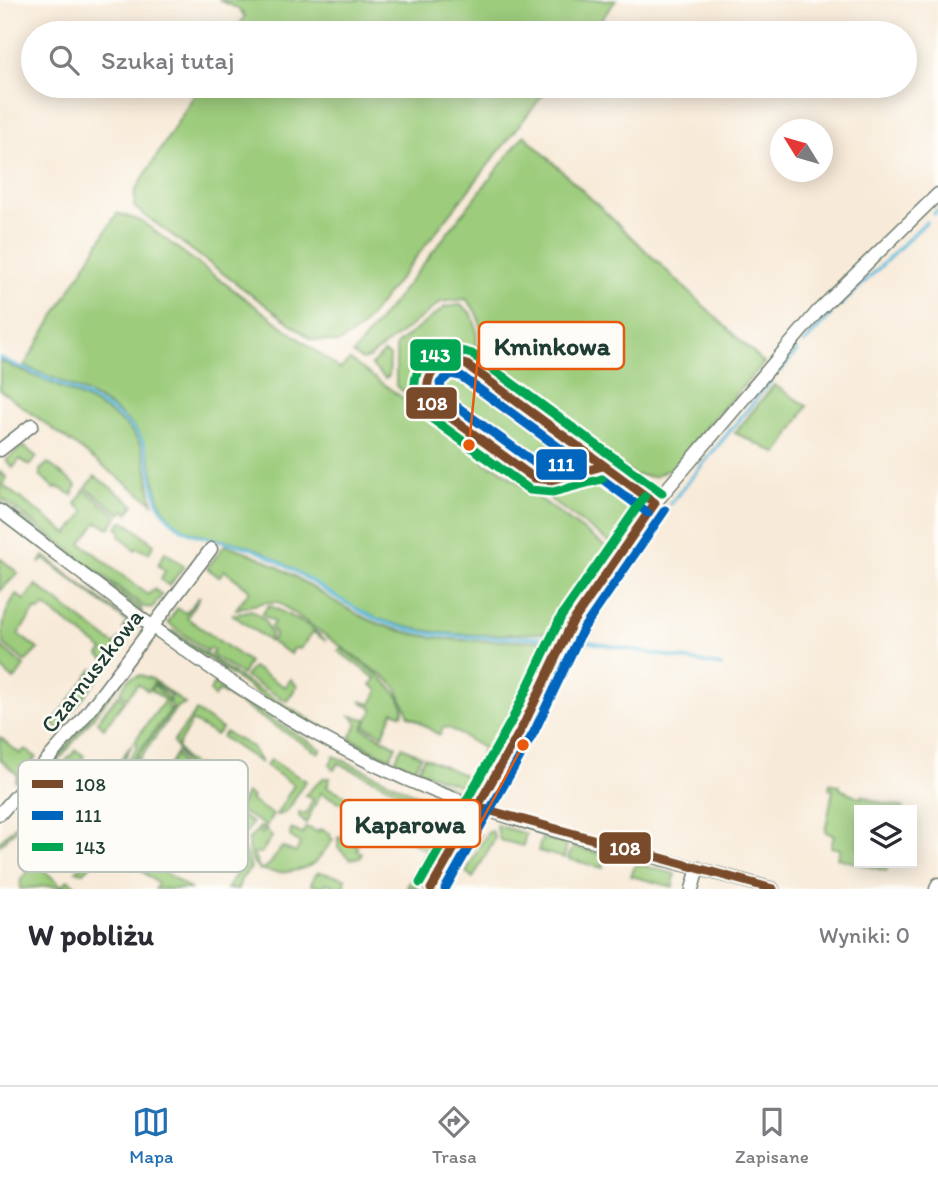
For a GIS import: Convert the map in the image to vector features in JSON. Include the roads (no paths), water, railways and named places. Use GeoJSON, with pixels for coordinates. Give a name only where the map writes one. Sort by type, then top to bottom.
{"type":"FeatureCollection","features":[{"type":"Feature","properties":{"kind":"street"},"geometry":{"type":"LineString","coordinates":[[431,889],[523,726],[572,624],[662,494],[818,311],[938,194]]}},
{"type":"Feature","properties":{"kind":"street"},"geometry":{"type":"LineString","coordinates":[[0,450],[32,425]]}},
{"type":"Feature","properties":{"kind":"street"},"geometry":{"type":"LineString","coordinates":[[0,511],[223,677],[320,736],[419,784],[477,807],[773,889]]}},
{"type":"Feature","properties":{"kind":"street","name":"Czarnuszkowa"},"geometry":{"type":"LineString","coordinates":[[50,760],[211,549]]}},
{"type":"Feature","properties":{"kind":"street","name":"Czarnuszkowa"},"geometry":{"type":"LineString","coordinates":[[0,814],[18,794]]}},
{"type":"Feature","properties":{"kind":"street"},"geometry":{"type":"LineString","coordinates":[[692,889],[698,868]]}},
{"type":"Feature","properties":{"kind":"street"},"geometry":{"type":"LineString","coordinates":[[936,889],[938,884]]}},
{"type":"Feature","properties":{"kind":"waterway"},"geometry":{"type":"LineString","coordinates":[[934,214],[938,210]]}},
{"type":"Feature","properties":{"kind":"waterway"},"geometry":{"type":"LineString","coordinates":[[840,306],[926,222]]}},
{"type":"Feature","properties":{"kind":"waterway"},"geometry":{"type":"LineString","coordinates":[[804,343],[831,315]]}},
{"type":"Feature","properties":{"kind":"waterway"},"geometry":{"type":"LineString","coordinates":[[780,371],[797,351]]}},
{"type":"Feature","properties":{"kind":"waterway"},"geometry":{"type":"LineString","coordinates":[[0,358],[101,404],[134,430],[144,445],[159,505],[181,528],[253,549],[386,623],[432,634],[552,637]]}},
{"type":"Feature","properties":{"kind":"waterway"},"geometry":{"type":"LineString","coordinates":[[670,504],[771,381]]}},
{"type":"Feature","properties":{"kind":"waterway"},"geometry":{"type":"LineString","coordinates":[[660,518],[574,639],[721,666]]}},
{"type":"Feature","properties":{"kind":"place","name":"Kminkowa"},"geometry":{"type":"Point","coordinates":[469,445]}},
{"type":"Feature","properties":{"kind":"place","name":"Kaparowa"},"geometry":{"type":"Point","coordinates":[523,745]}}]}
